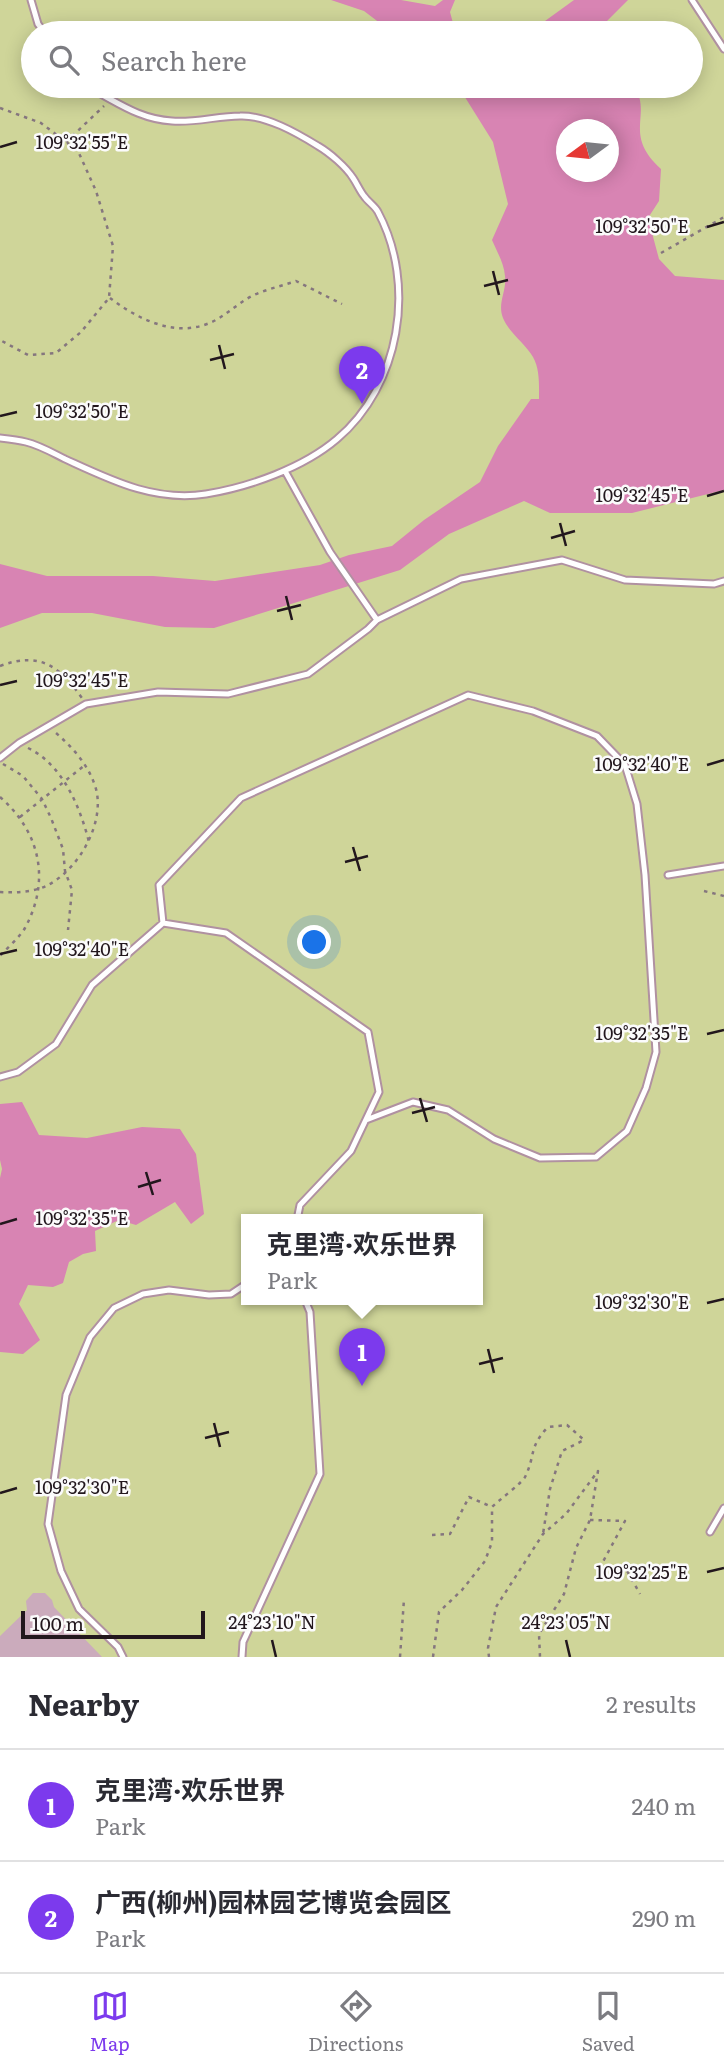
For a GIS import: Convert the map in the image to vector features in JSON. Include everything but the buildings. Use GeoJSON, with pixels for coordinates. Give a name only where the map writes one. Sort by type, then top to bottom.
{"type":"FeatureCollection","features":[{"type":"Feature","properties":{"kind":"lane"},"geometry":{"type":"LineString","coordinates":[[31,0],[37,21]]}},
{"type":"Feature","properties":{"kind":"lane"},"geometry":{"type":"LineString","coordinates":[[692,0],[724,49]]}},
{"type":"Feature","properties":{"kind":"lane"},"geometry":{"type":"LineString","coordinates":[[0,438],[29,442],[124,486],[166,495],[204,494],[285,471],[336,440],[355,420],[387,369],[399,315],[398,275],[377,211],[363,196],[352,176],[320,147],[275,124],[244,116],[172,122],[134,114],[112,99]]}},
{"type":"Feature","properties":{"kind":"lane"},"geometry":{"type":"LineString","coordinates":[[285,471],[330,552],[377,620]]}},
{"type":"Feature","properties":{"kind":"lane"},"geometry":{"type":"LineString","coordinates":[[0,761],[19,743],[86,704],[158,692],[228,694],[308,674],[377,620],[461,579],[562,560],[625,580],[714,584],[724,581]]}},
{"type":"Feature","properties":{"kind":"lane"},"geometry":{"type":"LineString","coordinates":[[163,923],[159,885],[241,798],[468,695],[533,711],[597,736],[625,765],[637,804],[645,875],[656,1052],[646,1088],[627,1131],[596,1157],[540,1158],[494,1139],[448,1110],[413,1102],[366,1120]]}},
{"type":"Feature","properties":{"kind":"lane"},"geometry":{"type":"LineString","coordinates":[[668,874],[724,866]]}},
{"type":"Feature","properties":{"kind":"lane"},"geometry":{"type":"LineString","coordinates":[[0,1077],[18,1072],[56,1044],[92,985],[163,923]]}},
{"type":"Feature","properties":{"kind":"lane"},"geometry":{"type":"LineString","coordinates":[[163,923],[226,933],[368,1032],[379,1092],[351,1151],[300,1205],[298,1214]]}},
{"type":"Feature","properties":{"kind":"lane"},"geometry":{"type":"LineString","coordinates":[[123,1657],[118,1647],[79,1609],[61,1571],[48,1524],[66,1395],[90,1337],[114,1308],[143,1294],[169,1290],[209,1295],[231,1294],[241,1288]]}},
{"type":"Feature","properties":{"kind":"lane"},"geometry":{"type":"LineString","coordinates":[[242,1657],[243,1642],[320,1474],[310,1312],[307,1305]]}},
{"type":"Feature","properties":{"kind":"lane"},"geometry":{"type":"LineString","coordinates":[[710,1532],[724,1508]]}},
{"type":"Feature","properties":{"kind":"path"},"geometry":{"type":"LineString","coordinates":[[66,142],[112,99]]}},
{"type":"Feature","properties":{"kind":"path"},"geometry":{"type":"LineString","coordinates":[[0,108],[41,123],[78,151],[92,181],[113,246],[109,298],[81,332],[56,354],[28,355],[0,340]]}},
{"type":"Feature","properties":{"kind":"path"},"geometry":{"type":"LineString","coordinates":[[661,253],[724,217]]}},
{"type":"Feature","properties":{"kind":"path"},"geometry":{"type":"LineString","coordinates":[[109,298],[131,314],[157,324],[182,327],[206,325],[253,296],[296,281],[342,304]]}},
{"type":"Feature","properties":{"kind":"path"},"geometry":{"type":"LineString","coordinates":[[0,666],[20,658],[55,666],[86,704]]}},
{"type":"Feature","properties":{"kind":"path"},"geometry":{"type":"LineString","coordinates":[[0,892],[16,893],[48,885],[65,871],[89,843],[97,818],[97,791],[85,765],[79,755],[48,725]]}},
{"type":"Feature","properties":{"kind":"path"},"geometry":{"type":"LineString","coordinates":[[19,743],[33,750],[64,783],[82,816],[89,843]]}},
{"type":"Feature","properties":{"kind":"path"},"geometry":{"type":"LineString","coordinates":[[0,761],[23,776],[42,799],[63,849],[65,871],[72,890],[68,930]]}},
{"type":"Feature","properties":{"kind":"path"},"geometry":{"type":"LineString","coordinates":[[20,817],[85,765]]}},
{"type":"Feature","properties":{"kind":"path"},"geometry":{"type":"LineString","coordinates":[[0,797],[20,817],[31,836],[38,865],[39,887],[24,930],[0,956]]}},
{"type":"Feature","properties":{"kind":"path"},"geometry":{"type":"LineString","coordinates":[[704,891],[724,897]]}},
{"type":"Feature","properties":{"kind":"path"},"geometry":{"type":"LineString","coordinates":[[433,1657],[439,1612],[463,1590],[485,1561],[492,1542],[492,1507],[524,1479],[535,1441],[548,1427],[567,1425],[584,1440],[562,1451],[550,1489],[543,1534]]}},
{"type":"Feature","properties":{"kind":"path"},"geometry":{"type":"LineString","coordinates":[[488,1657],[496,1607],[543,1534],[566,1514],[598,1471],[590,1520],[576,1548],[564,1594],[539,1634],[540,1657]]}},
{"type":"Feature","properties":{"kind":"path"},"geometry":{"type":"LineString","coordinates":[[432,1535],[450,1534],[470,1497],[492,1507]]}},
{"type":"Feature","properties":{"kind":"path"},"geometry":{"type":"LineString","coordinates":[[590,1520],[625,1521],[599,1569],[626,1569],[640,1594]]}},
{"type":"Feature","properties":{"kind":"path"},"geometry":{"type":"LineString","coordinates":[[400,1657],[404,1600]]}},
{"type":"Feature","properties":{"kind":"green space"},"geometry":{"type":"Polygon","coordinates":[[[0,0],[724,0],[724,1657],[0,1657],[0,0]]]}},
{"type":"Feature","properties":{"kind":"shaded area"},"geometry":{"type":"Polygon","coordinates":[[[331,0],[401,0],[435,6],[443,0],[455,0],[450,12],[452,21],[377,21],[364,11],[331,0]]]}},
{"type":"Feature","properties":{"kind":"shaded area"},"geometry":{"type":"Polygon","coordinates":[[[574,0],[628,0],[607,21],[545,21],[574,0]]]}},
{"type":"Feature","properties":{"kind":"shaded area"},"geometry":{"type":"Polygon","coordinates":[[[466,98],[639,98],[640,135],[643,145],[649,157],[661,169],[659,201],[648,218],[659,259],[675,276],[724,280],[724,490],[632,513],[550,513],[524,501],[449,534],[400,570],[214,628],[165,627],[92,613],[42,613],[0,628],[0,564],[47,576],[153,576],[215,581],[320,565],[349,555],[392,546],[424,520],[480,482],[498,446],[531,399],[539,399],[539,378],[535,362],[501,313],[505,276],[492,240],[508,204],[493,142],[466,98]]]}},
{"type":"Feature","properties":{"kind":"shaded area"},"geometry":{"type":"Polygon","coordinates":[[[22,1102],[39,1135],[87,1138],[142,1127],[180,1129],[196,1154],[204,1214],[191,1224],[175,1202],[136,1225],[119,1220],[95,1231],[96,1251],[83,1254],[69,1262],[63,1283],[53,1287],[28,1285],[19,1304],[40,1340],[23,1354],[0,1352],[0,1104],[22,1102]]]}},
{"type":"Feature","properties":{"kind":"place","name":"广西(柳州)园林园艺博览会园区"},"geometry":{"type":"Point","coordinates":[362,404]}},
{"type":"Feature","properties":{"kind":"place","name":"克里湾·欢乐世界"},"geometry":{"type":"Point","coordinates":[362,1386]}}]}
